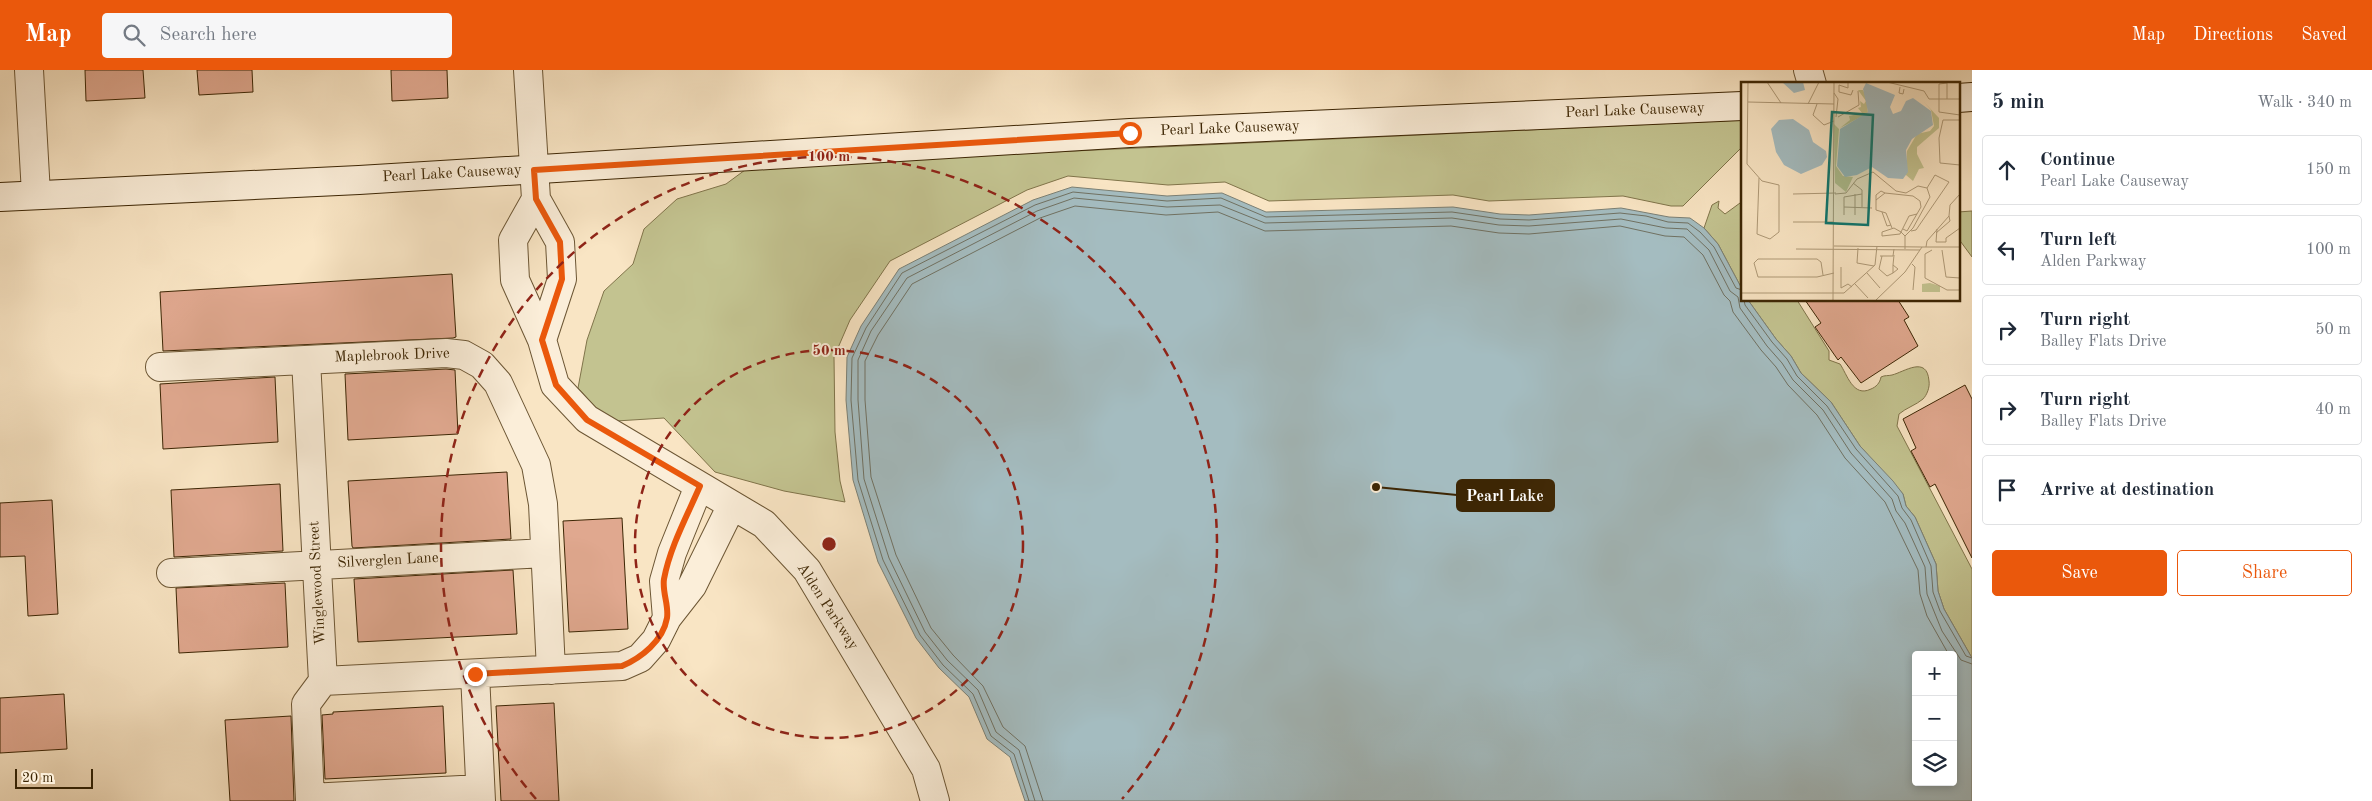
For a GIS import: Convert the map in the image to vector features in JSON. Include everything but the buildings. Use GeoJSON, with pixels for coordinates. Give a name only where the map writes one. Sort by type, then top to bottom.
{"type":"FeatureCollection","features":[{"type":"Feature","properties":{"kind":"street"},"geometry":{"type":"LineString","coordinates":[[29,70],[36,194]]}},
{"type":"Feature","properties":{"kind":"street"},"geometry":{"type":"LineString","coordinates":[[528,70],[536,199],[560,242],[562,279],[542,340]]}},
{"type":"Feature","properties":{"kind":"street","name":"Pearl Lake Causeway"},"geometry":{"type":"LineString","coordinates":[[0,197],[534,170],[1130,133],[1741,106]]}},
{"type":"Feature","properties":{"kind":"street","name":"Alden Parkway"},"geometry":{"type":"LineString","coordinates":[[536,199],[513,240],[516,280],[542,340],[556,385],[587,420],[764,524],[807,570],[926,769],[936,801]]}},
{"type":"Feature","properties":{"kind":"street","name":"Maplebrook Drive"},"geometry":{"type":"LineString","coordinates":[[160,367],[446,353],[464,355],[482,365],[498,384],[536,466],[543,504],[550,670]]}},
{"type":"Feature","properties":{"kind":"street","name":"Winglewood Street"},"geometry":{"type":"LineString","coordinates":[[306,360],[323,681]]}},
{"type":"Feature","properties":{"kind":"street"},"geometry":{"type":"LineString","coordinates":[[667,618],[664,581],[672,553],[700,486]]}},
{"type":"Feature","properties":{"kind":"street"},"geometry":{"type":"LineString","coordinates":[[475,674],[480,795],[310,799],[306,704],[323,681],[622,666],[640,658],[656,640],[667,618],[692,586],[732,505]]}},
{"type":"Feature","properties":{"kind":"street","name":"Silverglen Lane"},"geometry":{"type":"LineString","coordinates":[[171,573],[545,553]]}},
{"type":"Feature","properties":{"kind":"green space"},"geometry":{"type":"Polygon","coordinates":[[[1741,120],[1741,148],[1683,206],[1671,206],[1623,196],[1489,201],[1453,195],[1269,201],[1225,182],[1168,185],[1068,176],[1027,190],[890,261],[850,320],[834,357],[835,432],[840,481],[845,502],[784,491],[715,472],[664,418],[616,421],[597,409],[578,388],[587,340],[604,291],[633,264],[644,229],[677,199],[726,184],[745,170],[988,155],[1741,120]]]}},
{"type":"Feature","properties":{"kind":"green space"},"geometry":{"type":"Polygon","coordinates":[[[1719,201],[1718,208],[1725,214],[1740,203],[1741,206],[1741,287],[1718,244],[1704,228],[1712,205],[1719,201]]]}},
{"type":"Feature","properties":{"kind":"green space"},"geometry":{"type":"Polygon","coordinates":[[[1972,211],[1972,257],[1960,241],[1960,212],[1972,211]]]}},
{"type":"Feature","properties":{"kind":"green space"},"geometry":{"type":"Polygon","coordinates":[[[1749,301],[1798,301],[1829,351],[1829,360],[1840,364],[1855,388],[1865,391],[1871,389],[1879,383],[1882,376],[1892,375],[1914,367],[1920,367],[1927,373],[1929,386],[1926,395],[1923,399],[1899,414],[1897,426],[1972,569],[1972,658],[1944,609],[1938,591],[1936,564],[1915,517],[1906,506],[1903,494],[1860,446],[1831,402],[1801,373],[1791,356],[1776,339],[1749,301]]]}},
{"type":"Feature","properties":{"kind":"water"},"geometry":{"type":"Polygon","coordinates":[[[1072,187],[1167,196],[1222,193],[1266,212],[1453,207],[1500,214],[1529,215],[1621,208],[1669,217],[1690,218],[1704,228],[1718,244],[1741,287],[1741,301],[1749,301],[1776,339],[1791,356],[1801,373],[1831,402],[1860,446],[1903,494],[1906,506],[1915,517],[1936,564],[1938,591],[1944,609],[1972,658],[1972,801],[1025,801],[1010,757],[987,739],[969,697],[939,668],[916,638],[878,562],[853,480],[846,400],[847,357],[861,326],[899,269],[1033,200],[1072,187]]]}},
{"type":"Feature","properties":{"kind":"place","name":"Pearl Lake"},"geometry":{"type":"Point","coordinates":[1376,487]}},
{"type":"Feature","properties":{"kind":"route"},"geometry":{"type":"LineString","coordinates":[[475,674],[622,666],[640,658],[656,640],[667,618],[664,581],[672,553],[700,486],[587,420],[556,385],[542,340],[562,279],[560,242],[536,199],[534,170],[1130,133]]}}]}
